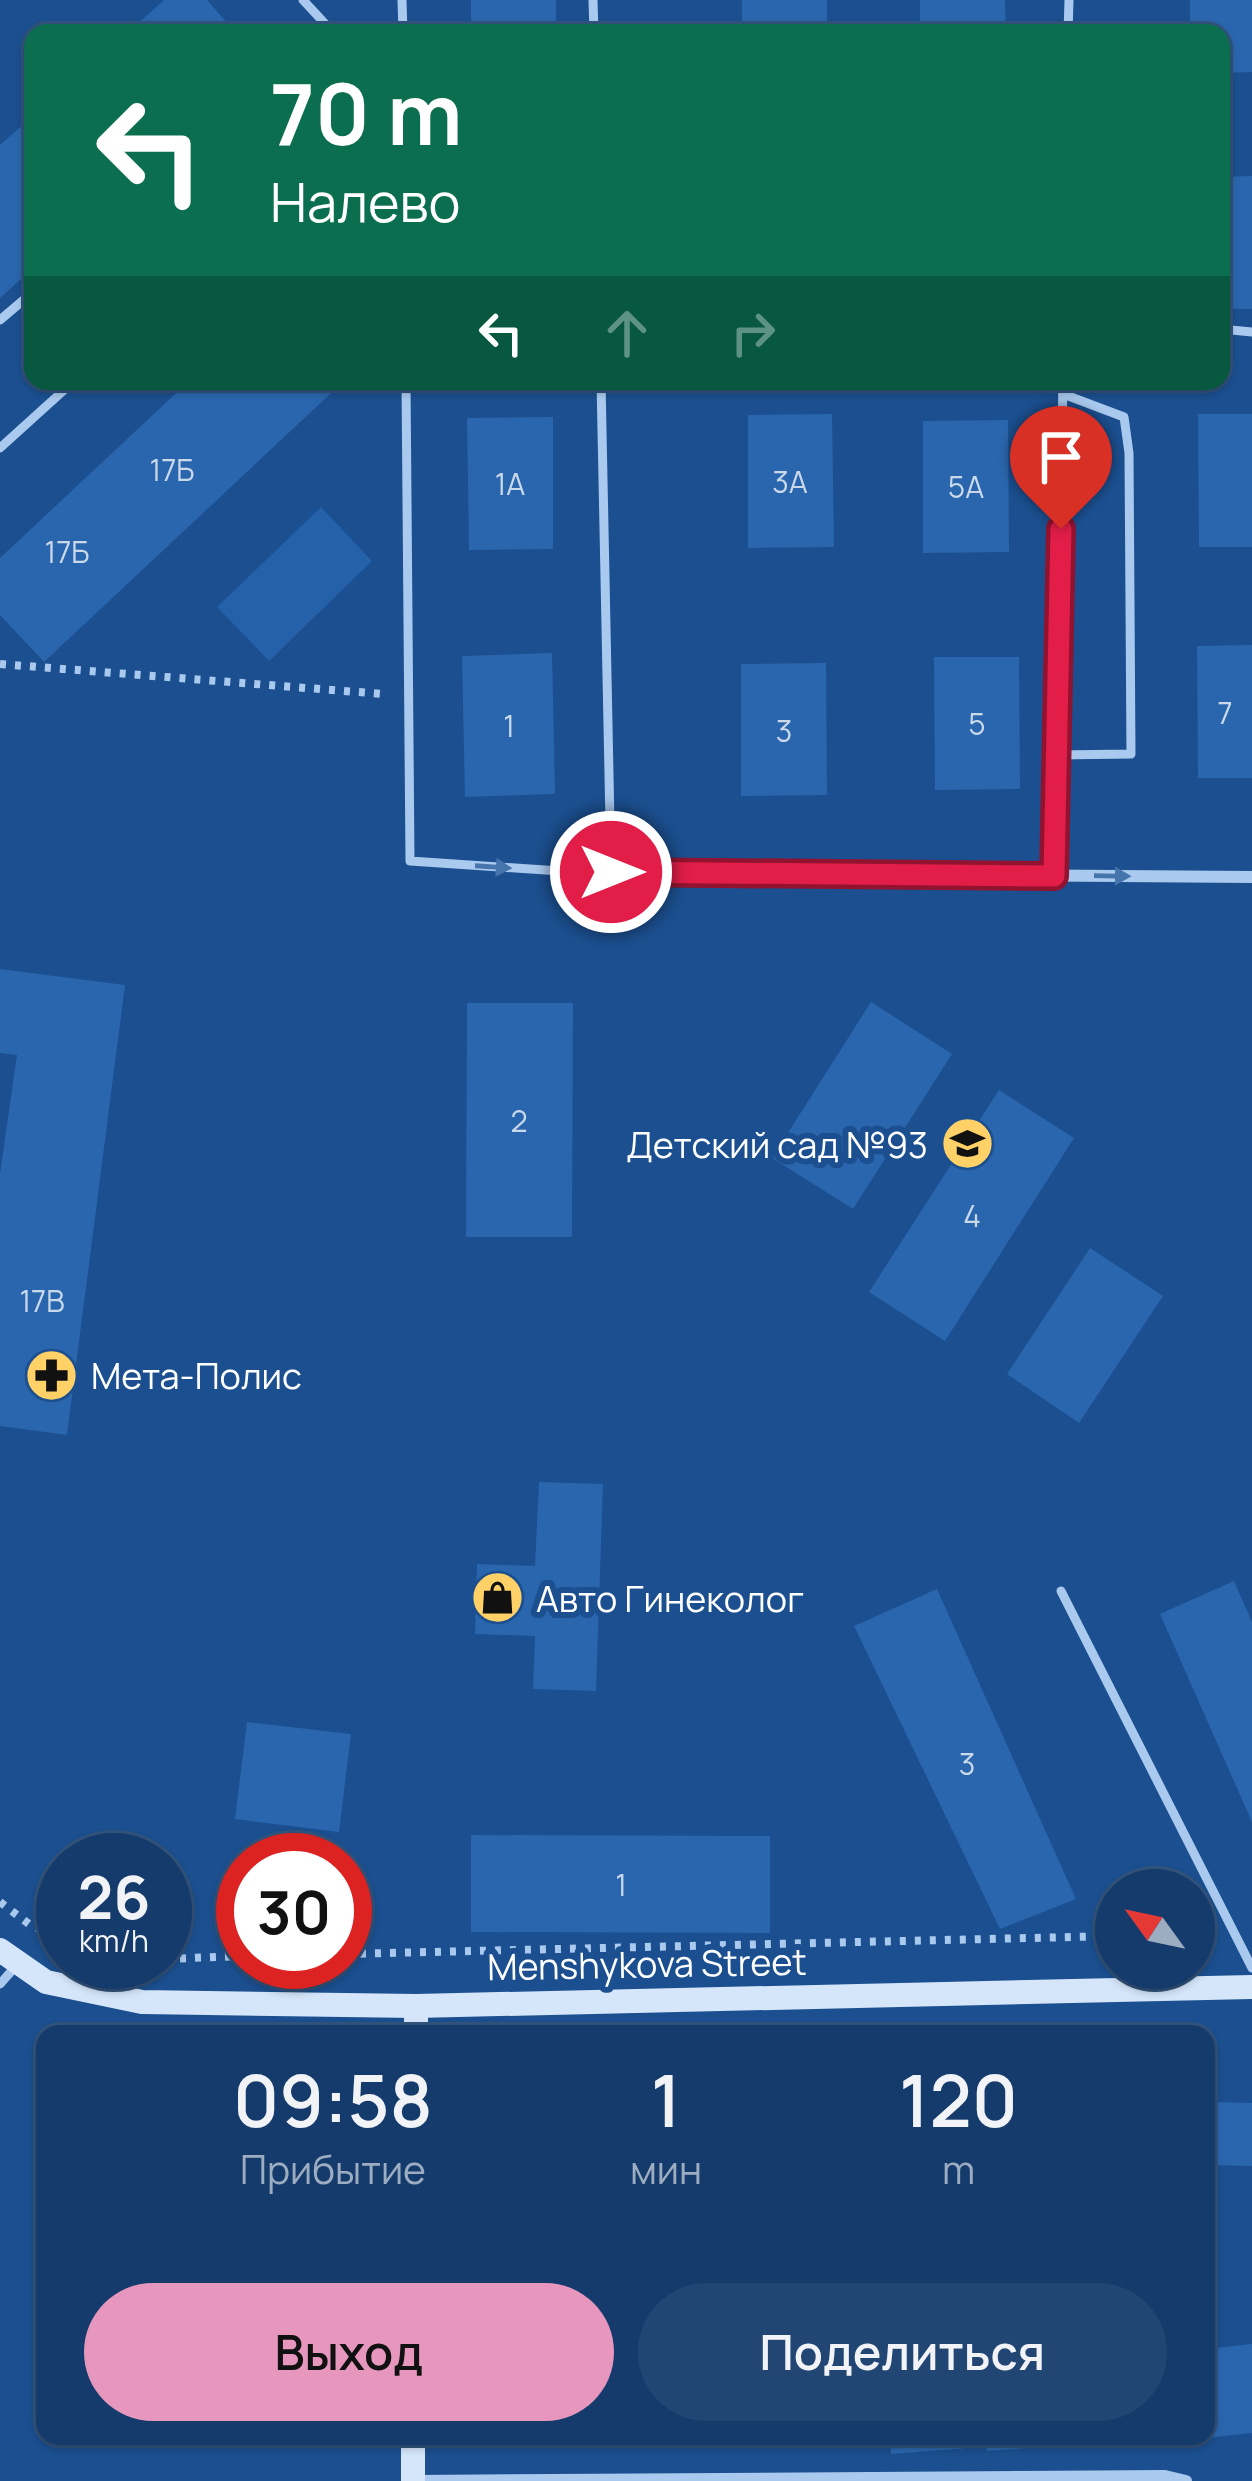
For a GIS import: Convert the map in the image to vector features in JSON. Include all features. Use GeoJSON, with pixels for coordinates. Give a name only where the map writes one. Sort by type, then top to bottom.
{"type":"FeatureCollection","features":[{"type":"Feature","properties":{"kind":"street"},"geometry":{"type":"LineString","coordinates":[[575,872],[1252,878]]}},
{"type":"Feature","properties":{"kind":"street","name":"Menshykova Street"},"geometry":{"type":"LineString","coordinates":[[9,1956],[46,1982],[142,2002],[416,2006],[1252,1987]]}},
{"type":"Feature","properties":{"kind":"street"},"geometry":{"type":"LineString","coordinates":[[416,2006],[416,2025]]}},
{"type":"Feature","properties":{"kind":"street"},"geometry":{"type":"LineString","coordinates":[[413,2445],[412,2481],[1165,2476],[1186,2481]]}},
{"type":"Feature","properties":{"kind":"lane"},"geometry":{"type":"LineString","coordinates":[[303,0],[325,24]]}},
{"type":"Feature","properties":{"kind":"lane"},"geometry":{"type":"LineString","coordinates":[[0,320],[24,300]]}},
{"type":"Feature","properties":{"kind":"lane"},"geometry":{"type":"LineString","coordinates":[[0,448],[64,390]]}},
{"type":"Feature","properties":{"kind":"lane"},"geometry":{"type":"LineString","coordinates":[[406,390],[410,861],[575,872]]}},
{"type":"Feature","properties":{"kind":"lane"},"geometry":{"type":"LineString","coordinates":[[601,390],[611,872]]}},
{"type":"Feature","properties":{"kind":"lane"},"geometry":{"type":"LineString","coordinates":[[1054,876],[1063,390]]}},
{"type":"Feature","properties":{"kind":"lane"},"geometry":{"type":"LineString","coordinates":[[1058,755],[1130,754],[1129,453],[1124,417],[1069,390]]}},
{"type":"Feature","properties":{"kind":"lane"},"geometry":{"type":"LineString","coordinates":[[1060,1591],[1252,1968]]}},
{"type":"Feature","properties":{"kind":"lane"},"geometry":{"type":"LineString","coordinates":[[0,1984],[9,1956]]}},
{"type":"Feature","properties":{"kind":"path"},"geometry":{"type":"LineString","coordinates":[[0,664],[408,696]]}},
{"type":"Feature","properties":{"kind":"path"},"geometry":{"type":"LineString","coordinates":[[0,1902],[36,1928]]}},
{"type":"Feature","properties":{"kind":"path"},"geometry":{"type":"LineString","coordinates":[[372,1953],[1095,1936]]}},
{"type":"Feature","properties":{"kind":"shaded area"},"geometry":{"type":"Polygon","coordinates":[[[321,507],[372,561],[269,661],[217,607],[321,507]]]}},
{"type":"Feature","properties":{"kind":"building"},"geometry":{"type":"Polygon","coordinates":[[[164,0],[207,0],[228,24],[137,24],[164,0]]]}},
{"type":"Feature","properties":{"kind":"building"},"geometry":{"type":"Polygon","coordinates":[[[471,0],[556,0],[556,24],[471,24],[471,0]]]}},
{"type":"Feature","properties":{"kind":"building"},"geometry":{"type":"Polygon","coordinates":[[[742,0],[827,0],[827,24],[742,24],[742,0]]]}},
{"type":"Feature","properties":{"kind":"building"},"geometry":{"type":"Polygon","coordinates":[[[920,0],[1005,0],[1006,24],[920,24],[920,0]]]}},
{"type":"Feature","properties":{"kind":"building"},"geometry":{"type":"Polygon","coordinates":[[[1190,0],[1252,0],[1252,72],[1230,73],[1230,24],[1190,24],[1190,0]]]}},
{"type":"Feature","properties":{"kind":"building"},"geometry":{"type":"Polygon","coordinates":[[[24,124],[24,276],[0,298],[0,145],[24,124]]]}},
{"type":"Feature","properties":{"kind":"building"},"geometry":{"type":"Polygon","coordinates":[[[1252,176],[1252,309],[1230,309],[1230,177],[1252,176]]]}},
{"type":"Feature","properties":{"kind":"building"},"geometry":{"type":"Polygon","coordinates":[[[179,390],[334,390],[44,662],[0,615],[0,558],[179,390]]]}},
{"type":"Feature","properties":{"kind":"building"},"geometry":{"type":"Polygon","coordinates":[[[832,414],[834,547],[748,548],[748,415],[832,414]]]}},
{"type":"Feature","properties":{"kind":"building"},"geometry":{"type":"Polygon","coordinates":[[[1198,414],[1252,414],[1252,547],[1199,547],[1198,414]]]}},
{"type":"Feature","properties":{"kind":"building"},"geometry":{"type":"Polygon","coordinates":[[[553,417],[553,549],[469,550],[467,418],[553,417]]]}},
{"type":"Feature","properties":{"kind":"building"},"geometry":{"type":"Polygon","coordinates":[[[1008,420],[1009,552],[923,553],[923,421],[1008,420]]]}},
{"type":"Feature","properties":{"kind":"building"},"geometry":{"type":"Polygon","coordinates":[[[1252,645],[1252,778],[1198,778],[1197,646],[1252,645]]]}},
{"type":"Feature","properties":{"kind":"building"},"geometry":{"type":"Polygon","coordinates":[[[552,653],[555,794],[465,797],[462,656],[552,653]]]}},
{"type":"Feature","properties":{"kind":"building"},"geometry":{"type":"Polygon","coordinates":[[[934,657],[1019,657],[1020,789],[935,790],[934,657]]]}},
{"type":"Feature","properties":{"kind":"building"},"geometry":{"type":"Polygon","coordinates":[[[826,663],[827,795],[741,796],[741,664],[826,663]]]}},
{"type":"Feature","properties":{"kind":"building"},"geometry":{"type":"Polygon","coordinates":[[[0,969],[125,985],[67,1435],[0,1426],[0,1174],[17,1055],[0,1053],[0,969]]]}},
{"type":"Feature","properties":{"kind":"building"},"geometry":{"type":"Polygon","coordinates":[[[871,1002],[952,1054],[853,1209],[772,1158],[871,1002]]]}},
{"type":"Feature","properties":{"kind":"building"},"geometry":{"type":"Polygon","coordinates":[[[467,1003],[573,1003],[572,1237],[466,1237],[467,1003]]]}},
{"type":"Feature","properties":{"kind":"building"},"geometry":{"type":"Polygon","coordinates":[[[999,1090],[1074,1138],[945,1341],[869,1292],[999,1090]]]}},
{"type":"Feature","properties":{"kind":"building"},"geometry":{"type":"Polygon","coordinates":[[[1090,1248],[1163,1296],[1079,1423],[1007,1374],[1090,1248]]]}},
{"type":"Feature","properties":{"kind":"building"},"geometry":{"type":"Polygon","coordinates":[[[539,1482],[603,1484],[596,1691],[533,1689],[535,1636],[475,1634],[477,1564],[535,1566],[539,1482]]]}},
{"type":"Feature","properties":{"kind":"building"},"geometry":{"type":"Polygon","coordinates":[[[1234,1581],[1252,1622],[1252,1822],[1160,1614],[1234,1581]]]}},
{"type":"Feature","properties":{"kind":"building"},"geometry":{"type":"Polygon","coordinates":[[[937,1589],[1076,1899],[1000,1929],[854,1626],[937,1589]]]}},
{"type":"Feature","properties":{"kind":"building"},"geometry":{"type":"Polygon","coordinates":[[[247,1722],[351,1734],[339,1832],[235,1819],[247,1722]]]}},
{"type":"Feature","properties":{"kind":"building"},"geometry":{"type":"Polygon","coordinates":[[[471,1835],[770,1836],[770,1933],[471,1932],[471,1835]]]}},
{"type":"Feature","properties":{"kind":"building"},"geometry":{"type":"Polygon","coordinates":[[[1215,2102],[1252,2103],[1252,2166],[1215,2165],[1215,2102]]]}},
{"type":"Feature","properties":{"kind":"building"},"geometry":{"type":"Polygon","coordinates":[[[1252,2344],[1252,2433],[1215,2437],[1215,2348],[1252,2344]]]}},
{"type":"Feature","properties":{"kind":"building"},"geometry":{"type":"Polygon","coordinates":[[[890,2445],[968,2445],[968,2448],[891,2454],[890,2445]]]}},
{"type":"Feature","properties":{"kind":"building"},"geometry":{"type":"Polygon","coordinates":[[[986,2445],[1066,2445],[987,2451],[986,2445]]]}},
{"type":"Feature","properties":{"kind":"place","name":"Детский сад №93"},"geometry":{"type":"Point","coordinates":[967,1144]}},
{"type":"Feature","properties":{"kind":"place","name":"Мета-Полис"},"geometry":{"type":"Point","coordinates":[52,1375]}},
{"type":"Feature","properties":{"kind":"place","name":"Авто Гинеколог"},"geometry":{"type":"Point","coordinates":[497,1598]}},
{"type":"Feature","properties":{"kind":"route"},"geometry":{"type":"LineString","coordinates":[[611,872],[1054,876],[1061,529]]}}]}
